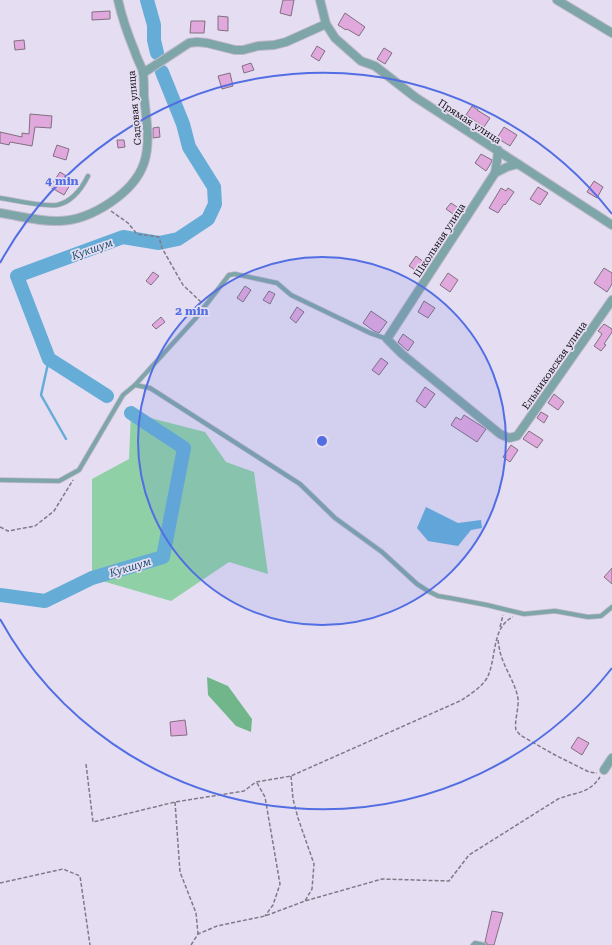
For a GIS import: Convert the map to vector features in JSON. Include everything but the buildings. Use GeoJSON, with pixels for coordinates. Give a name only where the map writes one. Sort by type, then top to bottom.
{"type":"FeatureCollection","features":[{"type":"Feature","properties":{"kind":"street","name":"Садовая улица"},"geometry":{"type":"LineString","coordinates":[[0,213],[46,220],[72,220],[104,206],[131,185],[140,173],[147,152],[143,73],[122,17],[118,0]]}},
{"type":"Feature","properties":{"kind":"street"},"geometry":{"type":"LineString","coordinates":[[143,73],[189,43],[207,43],[235,50],[243,50],[286,42],[326,24],[320,0]]}},
{"type":"Feature","properties":{"kind":"street"},"geometry":{"type":"LineString","coordinates":[[557,0],[612,33]]}},
{"type":"Feature","properties":{"kind":"street","name":"Прямая улица"},"geometry":{"type":"LineString","coordinates":[[326,24],[335,38],[361,61],[375,66],[415,97],[612,225]]}},
{"type":"Feature","properties":{"kind":"street"},"geometry":{"type":"LineString","coordinates":[[495,173],[498,161],[498,150]]}},
{"type":"Feature","properties":{"kind":"street"},"geometry":{"type":"LineString","coordinates":[[495,173],[507,167],[518,164]]}},
{"type":"Feature","properties":{"kind":"street","name":"Школьная улица"},"geometry":{"type":"LineString","coordinates":[[387,339],[495,173]]}},
{"type":"Feature","properties":{"kind":"street","name":"Ельниковская улица"},"geometry":{"type":"LineString","coordinates":[[387,339],[402,354],[500,434],[509,438],[517,436],[612,300]]}},
{"type":"Feature","properties":{"kind":"street"},"geometry":{"type":"LineString","coordinates":[[604,770],[612,758]]}},
{"type":"Feature","properties":{"kind":"lane"},"geometry":{"type":"LineString","coordinates":[[0,198],[45,205],[58,205],[70,199],[83,187],[88,176]]}},
{"type":"Feature","properties":{"kind":"lane"},"geometry":{"type":"LineString","coordinates":[[0,480],[60,481],[79,470],[123,395],[135,385],[195,319],[229,275],[235,274],[277,283],[291,295],[370,333],[387,339]]}},
{"type":"Feature","properties":{"kind":"lane"},"geometry":{"type":"LineString","coordinates":[[135,385],[150,388],[300,484],[335,518],[382,552],[418,584],[438,596],[487,605],[524,614],[555,611],[588,617],[601,616],[612,607]]}},
{"type":"Feature","properties":{"kind":"lane"},"geometry":{"type":"LineString","coordinates":[[473,945],[475,943],[484,945]]}},
{"type":"Feature","properties":{"kind":"path"},"geometry":{"type":"LineString","coordinates":[[104,206],[128,223],[137,234],[159,237],[162,248],[183,285],[206,306]]}},
{"type":"Feature","properties":{"kind":"path"},"geometry":{"type":"LineString","coordinates":[[0,527],[8,531],[35,526],[54,511],[79,470]]}},
{"type":"Feature","properties":{"kind":"path"},"geometry":{"type":"LineString","coordinates":[[86,764],[93,822],[175,802],[244,791],[256,782],[291,776],[462,700],[477,689],[486,679],[490,669],[500,631],[503,616],[502,612],[498,608]]}},
{"type":"Feature","properties":{"kind":"path"},"geometry":{"type":"LineString","coordinates":[[500,631],[505,622],[511,618],[524,614]]}},
{"type":"Feature","properties":{"kind":"path"},"geometry":{"type":"LineString","coordinates":[[498,638],[499,649],[503,661],[516,688],[518,699],[516,730],[520,735],[589,772],[604,770]]}},
{"type":"Feature","properties":{"kind":"path"},"geometry":{"type":"LineString","coordinates":[[190,945],[198,934],[217,926],[265,916],[305,901],[382,879],[449,881],[469,855],[558,799],[589,788],[596,783],[604,770]]}},
{"type":"Feature","properties":{"kind":"path"},"geometry":{"type":"LineString","coordinates":[[291,776],[293,799],[314,864],[312,889],[305,901]]}},
{"type":"Feature","properties":{"kind":"path"},"geometry":{"type":"LineString","coordinates":[[256,782],[265,797],[280,884],[273,905],[265,916]]}},
{"type":"Feature","properties":{"kind":"path"},"geometry":{"type":"LineString","coordinates":[[175,802],[180,872],[196,913],[198,934]]}},
{"type":"Feature","properties":{"kind":"path"},"geometry":{"type":"LineString","coordinates":[[0,883],[63,869],[80,876],[90,945]]}},
{"type":"Feature","properties":{"kind":"green space"},"geometry":{"type":"Polygon","coordinates":[[[131,413],[205,432],[226,462],[254,472],[268,574],[229,562],[171,601],[92,578],[92,479],[129,459],[131,413]]]}},
{"type":"Feature","properties":{"kind":"green space"},"geometry":{"type":"Polygon","coordinates":[[[207,677],[228,686],[252,719],[251,732],[236,726],[208,695],[207,677]]]}},
{"type":"Feature","properties":{"kind":"water"},"geometry":{"type":"Polygon","coordinates":[[[426,507],[458,523],[481,520],[482,528],[471,530],[458,546],[428,541],[417,528],[426,507]]]}},
{"type":"Feature","properties":{"kind":"waterway","name":"Кукшум"},"geometry":{"type":"LineString","coordinates":[[147,0],[154,25],[154,40],[157,53]]}},
{"type":"Feature","properties":{"kind":"waterway","name":"Кукшум"},"geometry":{"type":"LineString","coordinates":[[107,396],[49,359],[17,276],[123,237],[159,243],[178,239],[208,219],[215,204],[214,187],[189,147],[183,124],[162,72]]}},
{"type":"Feature","properties":{"kind":"waterway"},"geometry":{"type":"LineString","coordinates":[[49,359],[41,395],[66,439]]}},
{"type":"Feature","properties":{"kind":"waterway","name":"Кукшум"},"geometry":{"type":"LineString","coordinates":[[0,595],[45,601],[92,578],[163,557],[184,448],[131,413]]}}]}
